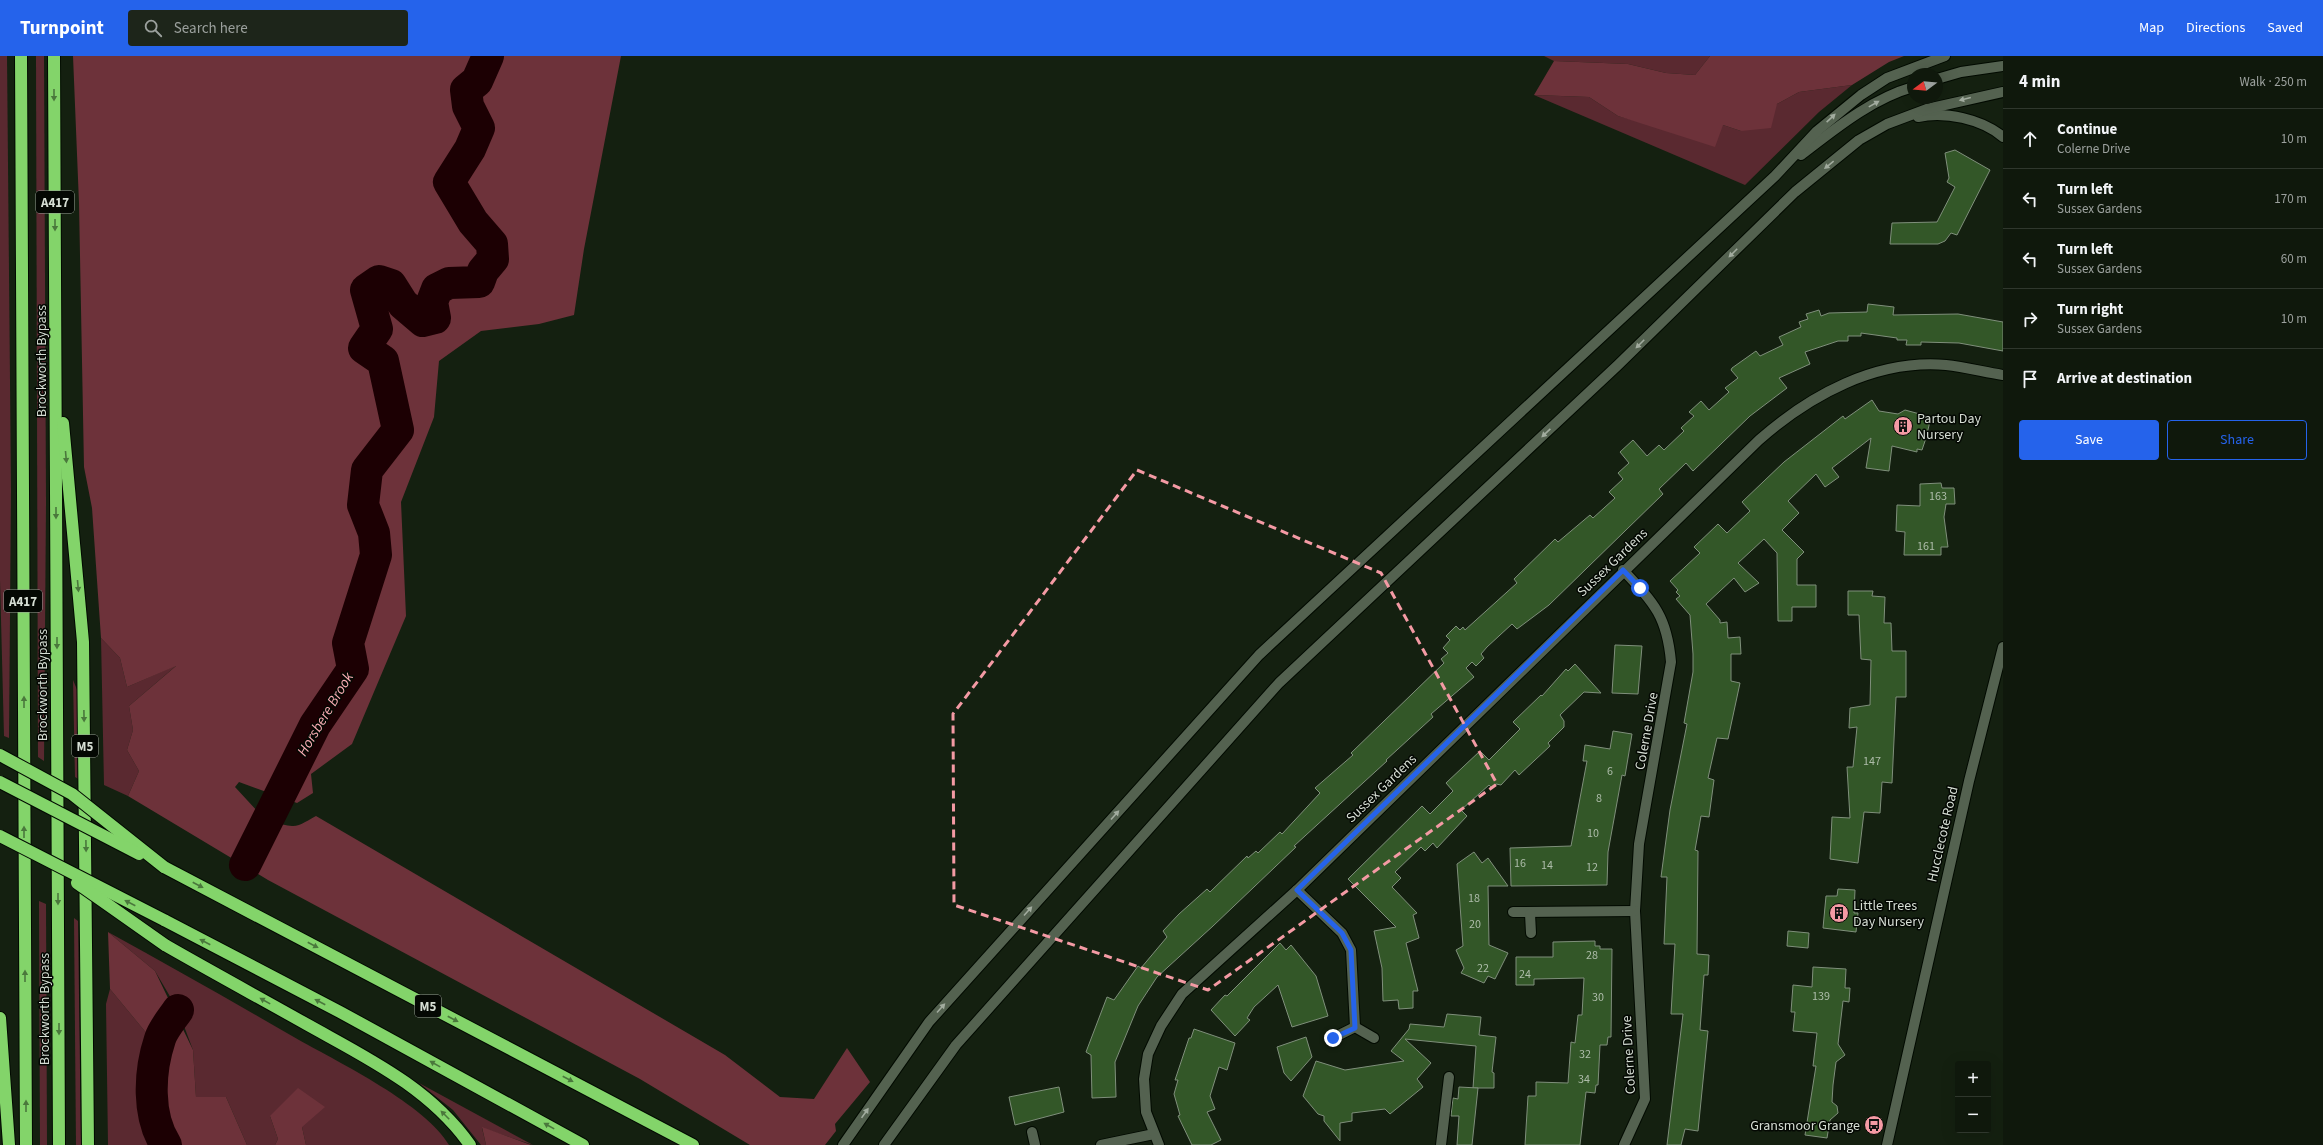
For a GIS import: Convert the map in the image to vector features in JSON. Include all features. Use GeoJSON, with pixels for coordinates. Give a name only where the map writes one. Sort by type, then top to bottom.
{"type":"FeatureCollection","features":[{"type":"Feature","properties":{"kind":"highway","name":"Brockworth Bypass"},"geometry":{"type":"LineString","coordinates":[[21,56],[26,1145]]}},
{"type":"Feature","properties":{"kind":"highway","name":"Brockworth Bypass"},"geometry":{"type":"LineString","coordinates":[[54,56],[59,1145]]}},
{"type":"Feature","properties":{"kind":"highway","name":"M5"},"geometry":{"type":"LineString","coordinates":[[56,348],[83,642],[88,1145]]}},
{"type":"Feature","properties":{"kind":"highway","name":"M5"},"geometry":{"type":"LineString","coordinates":[[0,755],[72,794],[164,867]]}},
{"type":"Feature","properties":{"kind":"highway","name":"M5"},"geometry":{"type":"LineString","coordinates":[[0,782],[693,1145]]}},
{"type":"Feature","properties":{"kind":"highway"},"geometry":{"type":"LineString","coordinates":[[0,836],[340,1012],[583,1145]]}},
{"type":"Feature","properties":{"kind":"highway"},"geometry":{"type":"LineString","coordinates":[[44,860],[165,945],[388,1070],[436,1105],[455,1124],[470,1145]]}},
{"type":"Feature","properties":{"kind":"highway"},"geometry":{"type":"LineString","coordinates":[[0,1018],[9,1145]]}},
{"type":"Feature","properties":{"kind":"street"},"geometry":{"type":"LineString","coordinates":[[843,1145],[929,1022],[1259,655],[1775,176],[1817,131],[1861,95],[1887,78],[1945,56]]}},
{"type":"Feature","properties":{"kind":"street"},"geometry":{"type":"LineString","coordinates":[[1943,77],[1961,72],[2003,66]]}},
{"type":"Feature","properties":{"kind":"street"},"geometry":{"type":"LineString","coordinates":[[1775,176],[1830,132],[1873,104],[1907,90]]}},
{"type":"Feature","properties":{"kind":"street"},"geometry":{"type":"LineString","coordinates":[[884,1145],[956,1045],[1279,683],[1618,365],[1795,192],[1859,140],[1886,124],[1927,109],[2003,92]]}},
{"type":"Feature","properties":{"kind":"street"},"geometry":{"type":"LineString","coordinates":[[1886,124],[1924,115],[1946,114],[1982,126],[2003,138]]}},
{"type":"Feature","properties":{"kind":"street","name":"Sussex Gardens"},"geometry":{"type":"LineString","coordinates":[[1158,1145],[1146,1112],[1144,1079],[1148,1054],[1161,1026],[1182,994],[1297,890],[1623,570],[1784,418],[1821,394],[1860,377],[1905,366],[1945,365],[2003,375]]}},
{"type":"Feature","properties":{"kind":"street","name":"Colerne Drive"},"geometry":{"type":"LineString","coordinates":[[1623,570],[1653,604],[1663,621],[1669,637],[1671,662],[1639,844],[1634,911],[1644,1099],[1624,1145]]}},
{"type":"Feature","properties":{"kind":"street","name":"Hucclecote Road"},"geometry":{"type":"LineString","coordinates":[[1887,1145],[1969,780],[2003,649]]}},
{"type":"Feature","properties":{"kind":"street"},"geometry":{"type":"LineString","coordinates":[[1297,890],[1342,933],[1351,950],[1355,1028]]}},
{"type":"Feature","properties":{"kind":"street"},"geometry":{"type":"LineString","coordinates":[[1513,912],[1530,914],[1634,911]]}},
{"type":"Feature","properties":{"kind":"street"},"geometry":{"type":"LineString","coordinates":[[1530,914],[1531,933]]}},
{"type":"Feature","properties":{"kind":"street"},"geometry":{"type":"LineString","coordinates":[[1355,1028],[1374,1038]]}},
{"type":"Feature","properties":{"kind":"street"},"geometry":{"type":"LineString","coordinates":[[1333,1038],[1355,1028]]}},
{"type":"Feature","properties":{"kind":"street"},"geometry":{"type":"LineString","coordinates":[[1440,1145],[1449,1076]]}},
{"type":"Feature","properties":{"kind":"street"},"geometry":{"type":"LineString","coordinates":[[1032,1132],[1036,1145]]}},
{"type":"Feature","properties":{"kind":"street"},"geometry":{"type":"LineString","coordinates":[[1101,1145],[1154,1134]]}},
{"type":"Feature","properties":{"kind":"highlighted area"},"geometry":{"type":"Polygon","coordinates":[[[1137,470],[1381,573],[1497,784],[1208,990],[954,905],[953,714],[1137,470]]]}},
{"type":"Feature","properties":{"kind":"shaded area"},"geometry":{"type":"Polygon","coordinates":[[[0,56],[7,56],[11,490],[9,738],[4,736],[0,580],[0,56]]]}},
{"type":"Feature","properties":{"kind":"shaded area"},"geometry":{"type":"Polygon","coordinates":[[[36,56],[44,56],[46,502],[44,761],[38,757],[36,56]]]}},
{"type":"Feature","properties":{"kind":"shaded area"},"geometry":{"type":"Polygon","coordinates":[[[73,56],[621,56],[584,249],[574,315],[539,324],[481,331],[439,361],[434,417],[401,502],[406,616],[352,744],[311,774],[313,793],[297,803],[239,782],[235,787],[259,813],[261,820],[256,830],[266,835],[274,825],[280,824],[295,826],[316,816],[725,1055],[780,1097],[814,1099],[847,1048],[870,1082],[835,1124],[836,1131],[825,1145],[750,1145],[640,1079],[268,880],[128,796],[139,771],[127,750],[133,730],[129,706],[176,666],[127,687],[120,658],[101,638],[92,508],[84,467],[79,203],[73,56]]]}},
{"type":"Feature","properties":{"kind":"shaded area"},"geometry":{"type":"Polygon","coordinates":[[[1544,56],[1710,56],[1695,75],[1666,73],[1628,64],[1554,61],[1544,56]]]}},
{"type":"Feature","properties":{"kind":"shaded area"},"geometry":{"type":"Polygon","coordinates":[[[1710,56],[1904,56],[1889,62],[1852,85],[1799,92],[1777,104],[1771,128],[1741,131],[1723,125],[1715,147],[1618,116],[1589,97],[1534,95],[1554,61],[1628,64],[1666,73],[1695,75],[1710,56]]]}},
{"type":"Feature","properties":{"kind":"shaded area"},"geometry":{"type":"Polygon","coordinates":[[[1852,85],[1819,112],[1745,185],[1534,95],[1589,97],[1618,116],[1640,122],[1723,125],[1741,131],[1777,104],[1799,92],[1852,85]]]}},
{"type":"Feature","properties":{"kind":"shaded area"},"geometry":{"type":"Polygon","coordinates":[[[101,638],[120,658],[127,687],[177,665],[129,706],[133,730],[127,750],[139,771],[128,796],[104,785],[101,638]]]}},
{"type":"Feature","properties":{"kind":"shaded area"},"geometry":{"type":"Polygon","coordinates":[[[73,680],[78,692],[80,780],[75,777],[73,680]]]}},
{"type":"Feature","properties":{"kind":"shaded area"},"geometry":{"type":"Polygon","coordinates":[[[39,901],[46,904],[47,1145],[40,1145],[39,901]]]}},
{"type":"Feature","properties":{"kind":"shaded area"},"geometry":{"type":"Polygon","coordinates":[[[74,918],[78,921],[81,1145],[76,1145],[74,918]]]}},
{"type":"Feature","properties":{"kind":"shaded area"},"geometry":{"type":"Polygon","coordinates":[[[108,932],[381,1086],[422,1115],[438,1130],[449,1145],[306,1145],[302,1127],[270,1116],[278,1139],[275,1145],[247,1145],[226,1097],[196,1097],[193,1050],[178,1010],[155,971],[108,932]]]}},
{"type":"Feature","properties":{"kind":"shaded area"},"geometry":{"type":"Polygon","coordinates":[[[108,932],[155,971],[193,1050],[196,1097],[226,1097],[247,1145],[155,1145],[145,1124],[138,1078],[148,1035],[110,989],[108,932]]]}},
{"type":"Feature","properties":{"kind":"shaded area"},"geometry":{"type":"Polygon","coordinates":[[[110,989],[148,1035],[138,1078],[145,1124],[155,1145],[108,1145],[106,1004],[110,989]]]}},
{"type":"Feature","properties":{"kind":"shaded area"},"geometry":{"type":"Polygon","coordinates":[[[419,1083],[533,1145],[482,1128],[486,1145],[481,1145],[453,1110],[419,1083]]]}},
{"type":"Feature","properties":{"kind":"shaded area"},"geometry":{"type":"Polygon","coordinates":[[[298,1088],[325,1107],[302,1127],[306,1145],[275,1145],[278,1139],[270,1116],[298,1088]]]}},
{"type":"Feature","properties":{"kind":"shaded area"},"geometry":{"type":"Polygon","coordinates":[[[482,1127],[531,1145],[486,1145],[482,1127]]]}},
{"type":"Feature","properties":{"kind":"building"},"geometry":{"type":"Polygon","coordinates":[[[1955,150],[1990,170],[1957,235],[1951,233],[1945,241],[1938,244],[1890,244],[1892,223],[1937,222],[1955,187],[1947,182],[1949,178],[1945,153],[1955,150]]]}},
{"type":"Feature","properties":{"kind":"building"},"geometry":{"type":"Polygon","coordinates":[[[1868,304],[1894,307],[1893,315],[1958,314],[2003,322],[2003,351],[1959,343],[1921,342],[1921,345],[1906,345],[1907,340],[1897,340],[1897,338],[1861,333],[1861,336],[1848,336],[1848,341],[1838,341],[1805,352],[1810,364],[1779,378],[1787,388],[1750,416],[1693,471],[1686,463],[1659,489],[1663,494],[1549,605],[1517,629],[1512,624],[1487,647],[1481,654],[1484,658],[1476,666],[1472,662],[1466,668],[1474,677],[1431,714],[1433,717],[1294,846],[1296,847],[1157,977],[1138,1006],[1115,1062],[1116,1097],[1092,1098],[1091,1055],[1086,1052],[1107,997],[1114,1000],[1138,966],[1141,968],[1167,937],[1163,931],[1179,914],[1207,889],[1210,892],[1247,856],[1248,858],[1256,851],[1258,853],[1280,832],[1282,834],[1320,793],[1315,788],[1353,755],[1351,753],[1444,663],[1441,659],[1448,653],[1443,648],[1450,640],[1446,636],[1456,626],[1460,630],[1463,627],[1465,630],[1517,583],[1514,579],[1555,539],[1558,542],[1590,515],[1593,518],[1615,498],[1609,492],[1623,479],[1618,473],[1629,463],[1620,452],[1633,440],[1647,456],[1659,445],[1664,450],[1684,431],[1681,428],[1694,416],[1689,412],[1701,401],[1709,410],[1729,392],[1725,388],[1738,378],[1731,370],[1732,368],[1756,351],[1760,356],[1783,345],[1779,337],[1801,327],[1799,322],[1808,319],[1806,314],[1819,310],[1821,316],[1829,313],[1867,312],[1868,304]]]}},
{"type":"Feature","properties":{"kind":"building"},"geometry":{"type":"Polygon","coordinates":[[[1872,400],[1879,411],[1898,414],[1905,410],[1931,417],[1926,438],[1922,450],[1917,449],[1917,452],[1892,446],[1889,471],[1866,468],[1871,438],[1832,468],[1839,477],[1825,487],[1816,474],[1788,501],[1799,513],[1782,530],[1804,552],[1797,559],[1797,585],[1816,585],[1816,607],[1792,607],[1792,621],[1778,621],[1777,553],[1764,539],[1738,563],[1759,583],[1745,592],[1734,578],[1706,604],[1720,620],[1720,623],[1727,622],[1728,638],[1740,637],[1741,654],[1731,654],[1731,681],[1740,683],[1728,739],[1717,738],[1708,778],[1714,780],[1709,817],[1701,816],[1695,850],[1698,851],[1697,954],[1709,955],[1708,975],[1704,975],[1700,1030],[1708,1031],[1698,1131],[1685,1129],[1681,1145],[1667,1145],[1683,1014],[1671,1014],[1675,944],[1664,944],[1667,877],[1661,877],[1670,810],[1687,724],[1684,723],[1693,672],[1690,615],[1676,599],[1680,596],[1676,592],[1678,590],[1670,581],[1700,553],[1694,547],[1718,524],[1727,533],[1750,511],[1742,502],[1784,462],[1843,416],[1845,419],[1872,400]]]}},
{"type":"Feature","properties":{"kind":"building"},"geometry":{"type":"Polygon","coordinates":[[[1941,483],[1942,488],[1954,488],[1955,504],[1946,504],[1944,517],[1948,547],[1941,547],[1941,555],[1904,555],[1905,532],[1896,531],[1897,505],[1920,506],[1920,484],[1941,483]]]}},
{"type":"Feature","properties":{"kind":"building"},"geometry":{"type":"Polygon","coordinates":[[[1848,591],[1873,591],[1872,596],[1885,597],[1884,623],[1891,623],[1892,651],[1906,651],[1906,697],[1896,697],[1892,783],[1882,782],[1880,813],[1864,812],[1858,863],[1830,859],[1832,817],[1850,818],[1847,767],[1853,767],[1857,727],[1849,728],[1850,708],[1870,705],[1871,660],[1861,659],[1859,615],[1848,615],[1848,591]]]}},
{"type":"Feature","properties":{"kind":"building"},"geometry":{"type":"Polygon","coordinates":[[[1615,645],[1642,646],[1638,694],[1612,693],[1615,645]]]}},
{"type":"Feature","properties":{"kind":"building"},"geometry":{"type":"Polygon","coordinates":[[[1575,664],[1601,693],[1584,692],[1560,715],[1564,721],[1564,727],[1548,743],[1550,746],[1519,775],[1515,770],[1501,785],[1496,784],[1492,788],[1489,785],[1461,810],[1467,816],[1437,848],[1433,843],[1425,851],[1421,847],[1395,872],[1401,878],[1392,887],[1417,913],[1413,915],[1419,938],[1406,943],[1418,991],[1413,991],[1413,1008],[1399,1009],[1398,1000],[1383,1001],[1382,968],[1374,931],[1396,927],[1348,879],[1422,806],[1430,814],[1453,791],[1446,783],[1480,751],[1489,760],[1520,729],[1513,722],[1541,695],[1542,696],[1566,669],[1568,671],[1575,664]]]}},
{"type":"Feature","properties":{"kind":"building"},"geometry":{"type":"Polygon","coordinates":[[[1613,731],[1632,734],[1625,776],[1622,775],[1608,852],[1607,885],[1511,886],[1510,848],[1571,846],[1587,761],[1583,761],[1585,745],[1610,749],[1613,731]]]}},
{"type":"Feature","properties":{"kind":"building"},"geometry":{"type":"Polygon","coordinates":[[[1474,852],[1482,863],[1488,858],[1508,886],[1488,886],[1489,945],[1508,953],[1495,979],[1488,976],[1484,983],[1461,973],[1464,968],[1456,950],[1463,946],[1457,864],[1474,852]]]}},
{"type":"Feature","properties":{"kind":"building","name":"Little Trees Day Nursery"},"geometry":{"type":"Polygon","coordinates":[[[1838,889],[1855,890],[1854,913],[1858,913],[1856,932],[1823,928],[1826,896],[1837,896],[1838,889]]]}},
{"type":"Feature","properties":{"kind":"building"},"geometry":{"type":"Polygon","coordinates":[[[1788,931],[1809,933],[1808,948],[1787,946],[1788,931]]]}},
{"type":"Feature","properties":{"kind":"building"},"geometry":{"type":"Polygon","coordinates":[[[1595,941],[1595,946],[1600,946],[1600,949],[1612,949],[1611,1037],[1608,1037],[1607,1045],[1600,1045],[1598,1085],[1596,1085],[1595,1093],[1586,1092],[1580,1145],[1525,1145],[1528,1096],[1536,1096],[1536,1082],[1568,1083],[1571,1042],[1575,1043],[1578,1015],[1582,1015],[1584,978],[1534,979],[1534,985],[1516,985],[1516,957],[1553,957],[1553,942],[1595,941]]]}},
{"type":"Feature","properties":{"kind":"building"},"geometry":{"type":"Polygon","coordinates":[[[1280,943],[1286,950],[1291,945],[1316,976],[1328,1016],[1292,1027],[1278,985],[1254,1007],[1247,1018],[1250,1020],[1235,1036],[1211,1010],[1280,943]]]}},
{"type":"Feature","properties":{"kind":"building"},"geometry":{"type":"Polygon","coordinates":[[[1813,967],[1846,969],[1845,988],[1850,988],[1849,1002],[1843,1001],[1838,1044],[1845,1055],[1836,1062],[1833,1085],[1832,1102],[1837,1106],[1838,1113],[1830,1120],[1827,1138],[1805,1135],[1816,1066],[1813,1066],[1817,1033],[1793,1031],[1795,1012],[1791,1012],[1793,985],[1812,987],[1813,967]]]}},
{"type":"Feature","properties":{"kind":"building"},"geometry":{"type":"Polygon","coordinates":[[[1447,1014],[1481,1017],[1479,1035],[1496,1037],[1492,1072],[1494,1073],[1494,1088],[1473,1088],[1476,1046],[1405,1039],[1431,1063],[1417,1079],[1423,1087],[1390,1114],[1385,1109],[1352,1113],[1352,1121],[1340,1123],[1340,1141],[1324,1121],[1324,1116],[1318,1114],[1303,1096],[1316,1061],[1345,1070],[1404,1061],[1391,1051],[1409,1029],[1410,1024],[1444,1027],[1447,1014]]]}},
{"type":"Feature","properties":{"kind":"building"},"geometry":{"type":"Polygon","coordinates":[[[1194,1029],[1235,1043],[1227,1070],[1219,1067],[1210,1096],[1215,1109],[1207,1112],[1221,1140],[1211,1145],[1192,1145],[1178,1116],[1180,1115],[1174,1094],[1178,1080],[1175,1080],[1189,1038],[1191,1038],[1194,1029]]]}},
{"type":"Feature","properties":{"kind":"building"},"geometry":{"type":"Polygon","coordinates":[[[1306,1037],[1312,1057],[1291,1081],[1284,1073],[1277,1047],[1306,1037]]]}},
{"type":"Feature","properties":{"kind":"building"},"geometry":{"type":"Polygon","coordinates":[[[1059,1087],[1064,1112],[1015,1125],[1009,1097],[1059,1087]]]}},
{"type":"Feature","properties":{"kind":"building"},"geometry":{"type":"Polygon","coordinates":[[[1459,1087],[1478,1088],[1472,1145],[1457,1145],[1459,1116],[1451,1116],[1453,1098],[1458,1099],[1459,1087]]]}},
{"type":"Feature","properties":{"kind":"waterway","name":"Horsbere Brook"},"geometry":{"type":"LineString","coordinates":[[245,865],[315,725],[353,669],[348,643],[376,555],[374,533],[363,505],[367,470],[398,430],[383,361],[364,348],[377,329],[366,290],[379,281],[391,285],[403,304],[423,321],[435,318],[432,302],[437,289],[449,283],[479,282],[483,271],[493,259],[492,244],[473,222],[449,182],[470,149],[479,128],[468,106],[466,90],[477,81],[488,56]]}},
{"type":"Feature","properties":{"kind":"waterway","name":"Horsbere Brook"},"geometry":{"type":"LineString","coordinates":[[166,1145],[160,1133],[153,1107],[152,1079],[156,1052],[161,1035],[178,1010]]}},
{"type":"Feature","properties":{"kind":"place","name":"Partou Day Nursery"},"geometry":{"type":"Point","coordinates":[1903,426]}},
{"type":"Feature","properties":{"kind":"place","name":"Little Trees Day Nursery"},"geometry":{"type":"Point","coordinates":[1839,913]}},
{"type":"Feature","properties":{"kind":"place","name":"Gransmoor Grange"},"geometry":{"type":"Point","coordinates":[1874,1125]}},
{"type":"Feature","properties":{"kind":"route"},"geometry":{"type":"LineString","coordinates":[[1333,1038],[1355,1028],[1351,950],[1342,933],[1297,890],[1623,570],[1640,588]]}}]}
